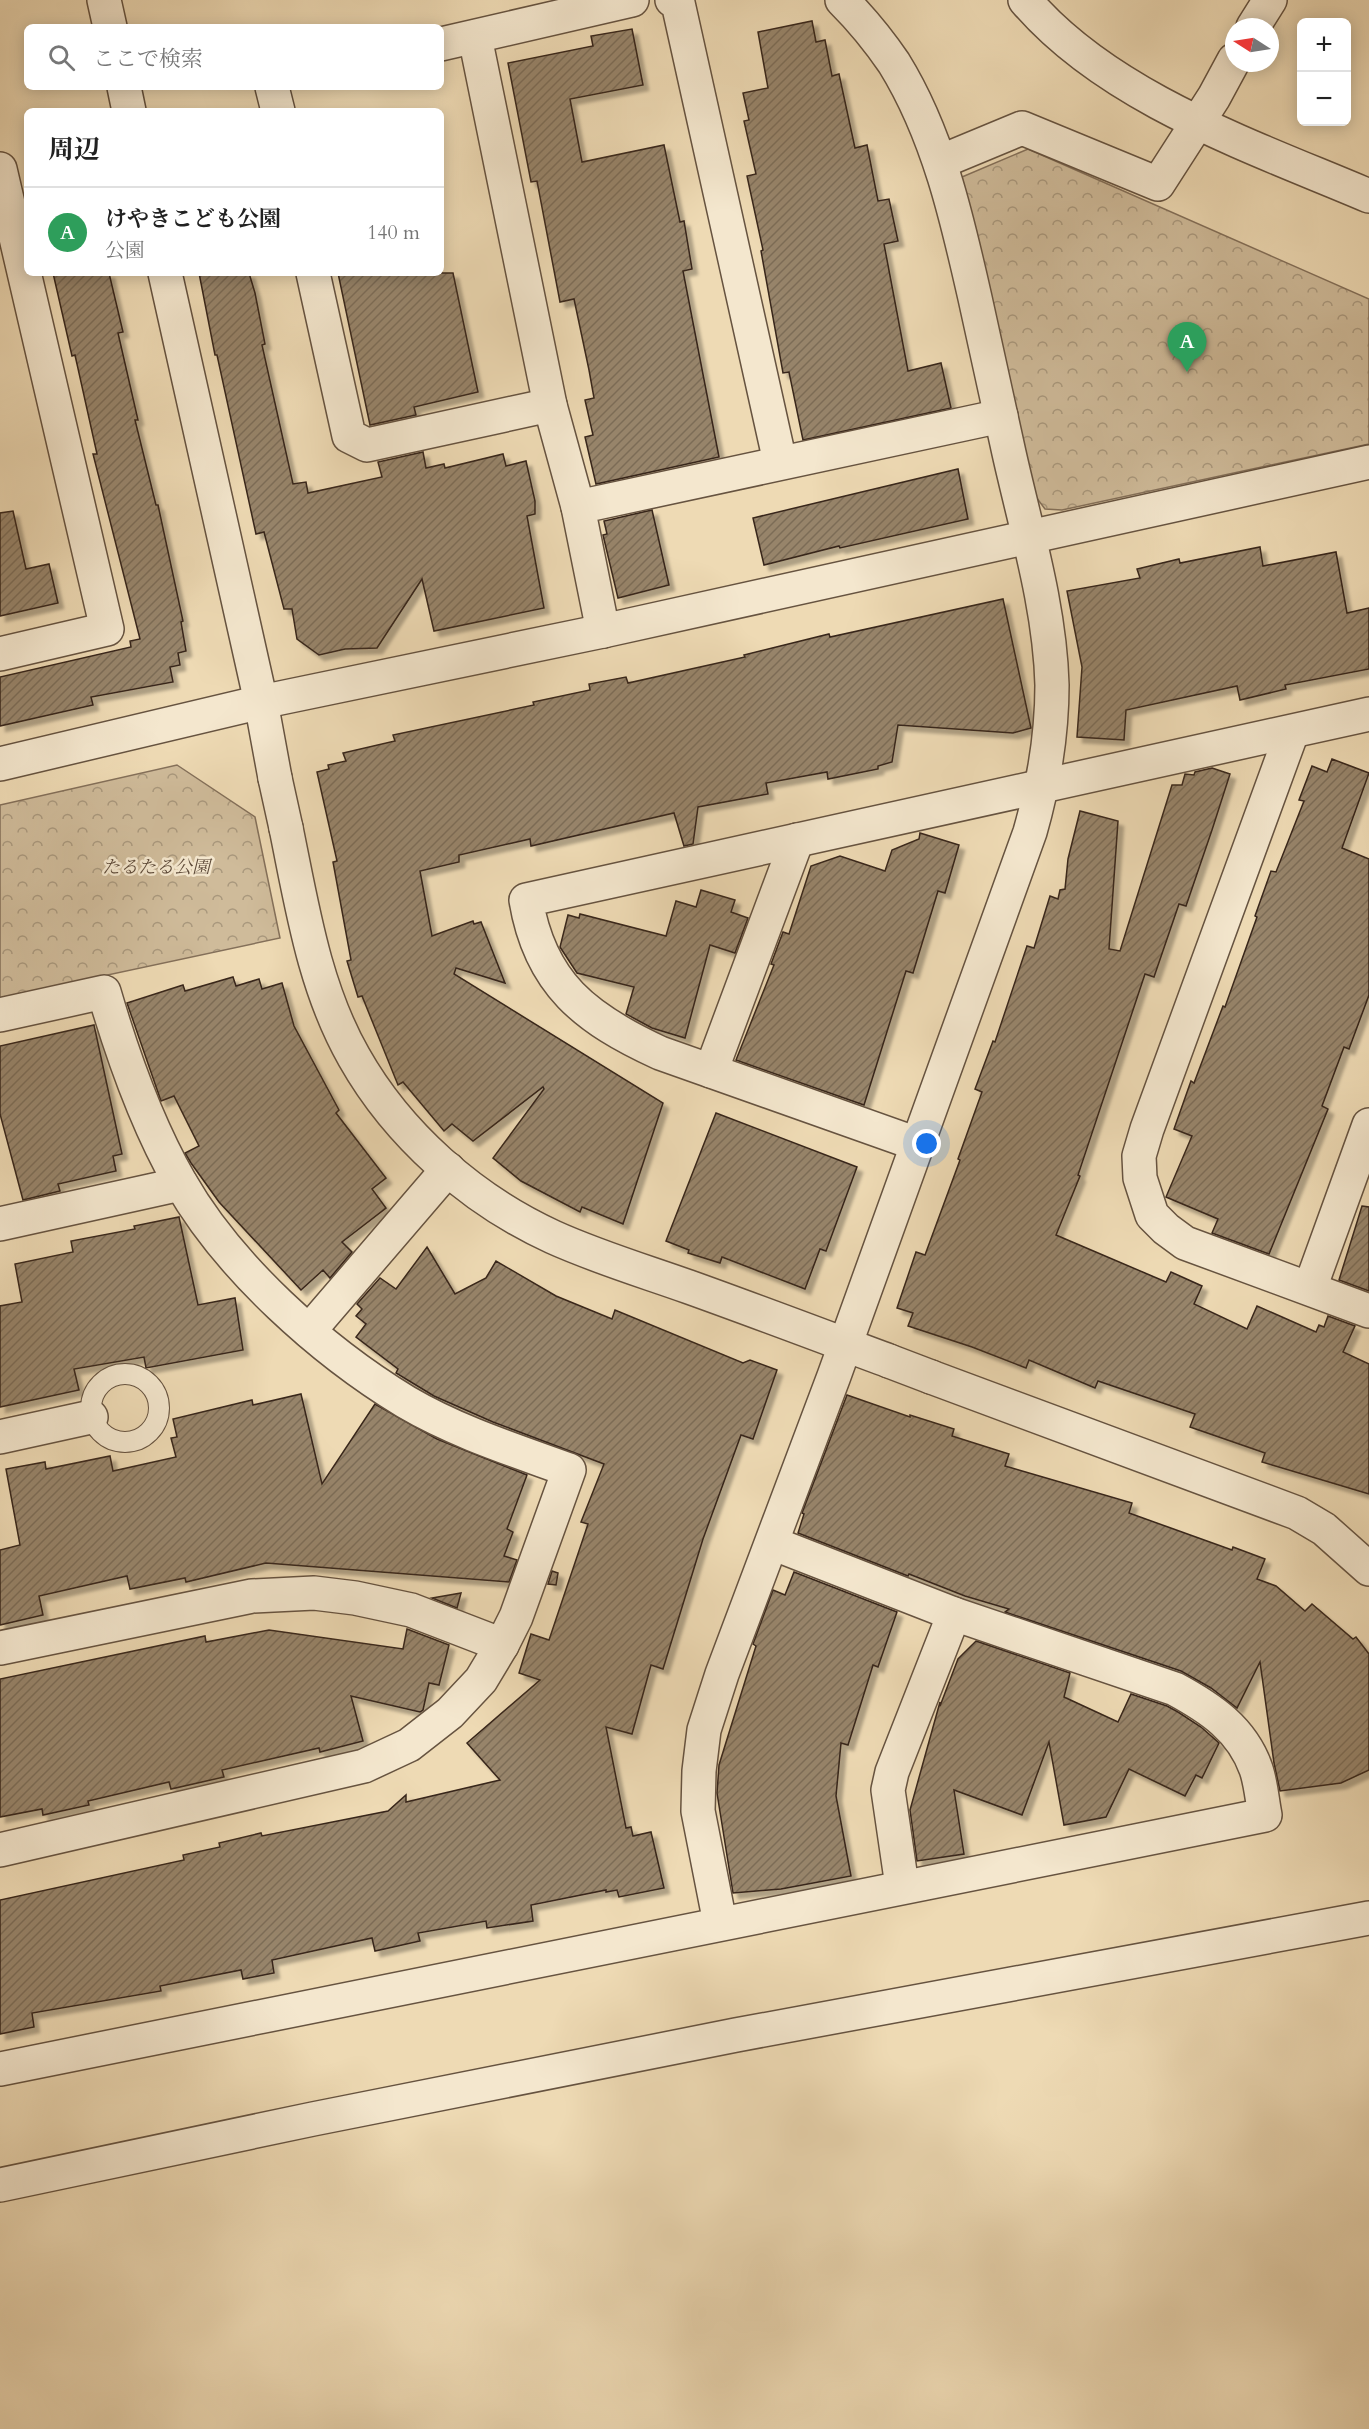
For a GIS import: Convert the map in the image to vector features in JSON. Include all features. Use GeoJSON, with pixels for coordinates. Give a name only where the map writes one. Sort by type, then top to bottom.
{"type":"FeatureCollection","features":[{"type":"Feature","properties":{"kind":"street"},"geometry":{"type":"LineString","coordinates":[[104,0],[109,24]]}},
{"type":"Feature","properties":{"kind":"street"},"geometry":{"type":"LineString","coordinates":[[444,43],[632,0]]}},
{"type":"Feature","properties":{"kind":"street"},"geometry":{"type":"LineString","coordinates":[[672,0],[678,3],[780,462]]}},
{"type":"Feature","properties":{"kind":"street"},"geometry":{"type":"LineString","coordinates":[[720,1923],[698,1811],[699,1771],[704,1730],[722,1674],[845,1345],[1030,832],[1043,786],[1051,731],[1052,684],[1041,595],[958,224],[940,162],[894,64],[860,19],[842,0]]}},
{"type":"Feature","properties":{"kind":"street"},"geometry":{"type":"LineString","coordinates":[[1025,0],[1077,49],[1142,95],[1369,196]]}},
{"type":"Feature","properties":{"kind":"street"},"geometry":{"type":"LineString","coordinates":[[1259,18],[1270,0]]}},
{"type":"Feature","properties":{"kind":"street"},"geometry":{"type":"LineString","coordinates":[[475,37],[550,405],[578,507],[603,631]]}},
{"type":"Feature","properties":{"kind":"street"},"geometry":{"type":"LineString","coordinates":[[940,162],[1022,128],[1158,184],[1215,97],[1228,72]]}},
{"type":"Feature","properties":{"kind":"street"},"geometry":{"type":"LineString","coordinates":[[125,90],[128,108]]}},
{"type":"Feature","properties":{"kind":"street"},"geometry":{"type":"LineString","coordinates":[[273,90],[277,108]]}},
{"type":"Feature","properties":{"kind":"street"},"geometry":{"type":"LineString","coordinates":[[0,170],[24,273]]}},
{"type":"Feature","properties":{"kind":"street"},"geometry":{"type":"LineString","coordinates":[[0,654],[107,629],[25,276]]}},
{"type":"Feature","properties":{"kind":"street"},"geometry":{"type":"LineString","coordinates":[[166,276],[261,702],[308,936],[320,976],[354,1057],[381,1098],[411,1134],[448,1170],[485,1200],[554,1237],[1297,1513],[1324,1529],[1369,1569]]}},
{"type":"Feature","properties":{"kind":"street"},"geometry":{"type":"LineString","coordinates":[[315,276],[349,436],[368,445],[550,405]]}},
{"type":"Feature","properties":{"kind":"street"},"geometry":{"type":"LineString","coordinates":[[578,507],[1001,416]]}},
{"type":"Feature","properties":{"kind":"street"},"geometry":{"type":"LineString","coordinates":[[0,764],[261,702],[603,631],[1369,462]]}},
{"type":"Feature","properties":{"kind":"street"},"geometry":{"type":"LineString","coordinates":[[917,1144],[660,1053],[622,1035],[589,1013],[560,986],[541,957],[530,924],[526,900],[1369,714]]}},
{"type":"Feature","properties":{"kind":"street"},"geometry":{"type":"LineString","coordinates":[[1292,732],[1139,1156],[1140,1178],[1152,1215],[1185,1243],[1369,1311]]}},
{"type":"Feature","properties":{"kind":"street"},"geometry":{"type":"LineString","coordinates":[[711,1071],[797,840]]}},
{"type":"Feature","properties":{"kind":"street"},"geometry":{"type":"LineString","coordinates":[[0,1015],[104,992],[134,1084],[161,1147],[181,1184],[222,1241],[267,1292],[356,1369],[407,1403],[461,1430],[569,1470],[516,1617],[502,1645],[481,1680],[450,1713],[409,1745],[364,1766],[0,1851]]}},
{"type":"Feature","properties":{"kind":"street"},"geometry":{"type":"LineString","coordinates":[[1310,1288],[1369,1125]]}},
{"type":"Feature","properties":{"kind":"street"},"geometry":{"type":"LineString","coordinates":[[309,1330],[448,1170]]}},
{"type":"Feature","properties":{"kind":"street"},"geometry":{"type":"LineString","coordinates":[[0,1224],[181,1184]]}},
{"type":"Feature","properties":{"kind":"street"},"geometry":{"type":"LineString","coordinates":[[0,1437],[91,1417]]}},
{"type":"Feature","properties":{"kind":"street"},"geometry":{"type":"LineString","coordinates":[[0,2069],[902,1886],[1266,1815],[1256,1769],[1243,1742],[1226,1721],[1204,1704],[1175,1689],[954,1614],[772,1543]]}},
{"type":"Feature","properties":{"kind":"street"},"geometry":{"type":"LineString","coordinates":[[0,1648],[252,1596],[314,1593],[355,1598],[411,1610],[502,1645]]}},
{"type":"Feature","properties":{"kind":"street"},"geometry":{"type":"LineString","coordinates":[[902,1886],[888,1790],[892,1772],[954,1614]]}},
{"type":"Feature","properties":{"kind":"street"},"geometry":{"type":"LineString","coordinates":[[0,2185],[736,2034],[1369,1918]]}},
{"type":"Feature","properties":{"kind":"green space"},"geometry":{"type":"Polygon","coordinates":[[[1028,149],[1369,299],[1369,444],[1062,510],[1045,509],[1033,493],[962,177],[1028,149]]]}},
{"type":"Feature","properties":{"kind":"green space","name":"たるたる公園"},"geometry":{"type":"Polygon","coordinates":[[[177,765],[255,817],[280,938],[0,998],[0,805],[177,765]]]}},
{"type":"Feature","properties":{"kind":"building"},"geometry":{"type":"Polygon","coordinates":[[[812,21],[816,42],[825,40],[832,76],[839,74],[855,148],[867,145],[878,201],[889,199],[898,241],[884,244],[908,371],[941,363],[951,408],[803,440],[789,372],[783,373],[761,251],[763,250],[747,176],[756,174],[744,121],[749,120],[743,93],[768,88],[758,32],[812,21]]]}},
{"type":"Feature","properties":{"kind":"building"},"geometry":{"type":"Polygon","coordinates":[[[632,29],[643,85],[570,99],[582,162],[664,145],[680,222],[684,221],[692,269],[683,271],[719,457],[596,484],[585,437],[593,435],[585,400],[594,398],[589,370],[574,299],[560,302],[537,181],[531,182],[508,63],[593,46],[591,36],[632,29]]]}},
{"type":"Feature","properties":{"kind":"building"},"geometry":{"type":"Polygon","coordinates":[[[444,273],[453,273],[478,392],[414,407],[416,415],[370,425],[339,276],[444,276],[444,273]]]}},
{"type":"Feature","properties":{"kind":"building"},"geometry":{"type":"Polygon","coordinates":[[[54,276],[110,276],[123,332],[118,333],[138,420],[135,420],[156,505],[158,505],[183,621],[181,622],[186,651],[178,653],[180,665],[170,667],[173,682],[91,697],[93,705],[0,726],[0,677],[131,647],[130,641],[140,639],[93,454],[97,454],[75,355],[72,356],[54,276]]]}},
{"type":"Feature","properties":{"kind":"building"},"geometry":{"type":"Polygon","coordinates":[[[200,276],[250,276],[265,344],[262,345],[293,484],[306,482],[308,493],[382,477],[378,462],[423,452],[426,468],[444,464],[445,468],[503,454],[506,466],[526,461],[535,501],[535,514],[527,516],[544,608],[434,631],[422,579],[377,648],[345,649],[319,655],[297,639],[292,609],[284,609],[264,532],[256,534],[217,355],[215,355],[200,276]]]}},
{"type":"Feature","properties":{"kind":"building"},"geometry":{"type":"Polygon","coordinates":[[[958,469],[968,519],[840,548],[839,546],[764,565],[753,518],[958,469]]]}},
{"type":"Feature","properties":{"kind":"building"},"geometry":{"type":"Polygon","coordinates":[[[652,510],[669,585],[618,598],[603,535],[607,534],[604,521],[652,510]]]}},
{"type":"Feature","properties":{"kind":"building"},"geometry":{"type":"Polygon","coordinates":[[[13,511],[26,569],[49,564],[58,603],[0,616],[0,513],[13,511]]]}},
{"type":"Feature","properties":{"kind":"building"},"geometry":{"type":"Polygon","coordinates":[[[1260,547],[1263,566],[1336,552],[1347,613],[1369,608],[1369,669],[1285,685],[1286,689],[1240,700],[1237,686],[1126,710],[1124,740],[1077,737],[1082,667],[1067,591],[1140,578],[1137,569],[1179,559],[1180,563],[1260,547]]]}},
{"type":"Feature","properties":{"kind":"building"},"geometry":{"type":"Polygon","coordinates":[[[1003,599],[1031,728],[1013,733],[898,725],[892,762],[878,766],[878,769],[828,779],[827,772],[766,783],[768,794],[698,807],[693,844],[684,846],[674,813],[531,846],[530,839],[459,855],[459,862],[420,871],[432,936],[473,921],[474,924],[481,922],[505,983],[456,968],[454,974],[663,1103],[623,1224],[582,1207],[580,1212],[521,1181],[493,1158],[544,1089],[543,1087],[473,1141],[452,1124],[444,1131],[403,1082],[398,1085],[362,996],[358,997],[347,961],[351,960],[333,862],[337,861],[317,772],[329,769],[328,765],[346,761],[343,753],[395,741],[393,735],[534,705],[533,702],[590,690],[589,684],[626,677],[628,683],[745,657],[744,655],[829,634],[830,637],[1003,599]]]}},
{"type":"Feature","properties":{"kind":"building"},"geometry":{"type":"Polygon","coordinates":[[[1332,759],[1369,773],[1342,848],[1369,859],[1369,995],[1349,1049],[1344,1047],[1322,1106],[1328,1109],[1269,1254],[1212,1233],[1218,1219],[1166,1197],[1192,1136],[1174,1129],[1191,1081],[1194,1083],[1223,1006],[1225,1007],[1271,871],[1276,872],[1304,801],[1299,800],[1312,766],[1327,772],[1332,759]]]}},
{"type":"Feature","properties":{"kind":"building"},"geometry":{"type":"Polygon","coordinates":[[[1212,768],[1230,774],[1212,830],[1186,906],[1179,904],[1154,977],[1145,974],[1078,1175],[1080,1176],[1056,1235],[1166,1282],[1171,1272],[1202,1286],[1194,1304],[1247,1329],[1257,1306],[1316,1332],[1319,1325],[1324,1327],[1328,1316],[1355,1326],[1343,1352],[1369,1364],[1369,1494],[1262,1462],[1265,1453],[1190,1427],[1195,1414],[1098,1381],[1095,1388],[1029,1360],[1026,1368],[908,1326],[913,1313],[897,1308],[916,1252],[925,1255],[960,1160],[958,1159],[982,1092],[975,1089],[993,1041],[995,1042],[1027,946],[1034,948],[1050,896],[1058,899],[1060,890],[1065,889],[1068,859],[1080,811],[1118,821],[1109,949],[1120,951],[1172,785],[1182,785],[1185,774],[1194,775],[1195,772],[1212,768]]]}},
{"type":"Feature","properties":{"kind":"building"},"geometry":{"type":"Polygon","coordinates":[[[920,833],[959,845],[945,893],[938,891],[913,973],[906,971],[864,1105],[736,1060],[774,965],[771,964],[783,932],[789,934],[811,866],[840,856],[885,871],[892,850],[919,839],[920,833]]]}},
{"type":"Feature","properties":{"kind":"building"},"geometry":{"type":"Polygon","coordinates":[[[701,890],[735,900],[731,912],[748,918],[735,953],[710,945],[685,1038],[652,1028],[626,1014],[634,987],[577,973],[560,947],[568,915],[579,918],[580,914],[666,936],[676,901],[696,907],[701,890]]]}},
{"type":"Feature","properties":{"kind":"building"},"geometry":{"type":"Polygon","coordinates":[[[233,977],[236,986],[259,979],[262,989],[282,983],[294,1026],[339,1110],[336,1113],[386,1178],[372,1189],[386,1208],[342,1242],[352,1252],[330,1278],[323,1270],[301,1290],[219,1202],[191,1163],[185,1153],[199,1146],[174,1096],[161,1101],[127,1003],[183,985],[185,991],[233,977]]]}},
{"type":"Feature","properties":{"kind":"building"},"geometry":{"type":"Polygon","coordinates":[[[94,1025],[122,1154],[113,1156],[116,1171],[58,1184],[60,1191],[23,1200],[0,1114],[0,1046],[94,1025]]]}},
{"type":"Feature","properties":{"kind":"building"},"geometry":{"type":"Polygon","coordinates":[[[716,1113],[857,1167],[826,1251],[820,1249],[805,1289],[722,1257],[720,1263],[688,1253],[689,1250],[666,1241],[716,1113]]]}},
{"type":"Feature","properties":{"kind":"building"},"geometry":{"type":"Polygon","coordinates":[[[1362,1206],[1369,1207],[1369,1291],[1339,1280],[1362,1206]]]}},
{"type":"Feature","properties":{"kind":"building"},"geometry":{"type":"Polygon","coordinates":[[[179,1217],[198,1305],[235,1298],[243,1350],[146,1368],[144,1357],[74,1369],[79,1390],[0,1407],[0,1306],[22,1302],[15,1264],[73,1252],[71,1241],[135,1229],[134,1226],[179,1217]]]}},
{"type":"Feature","properties":{"kind":"building"},"geometry":{"type":"Polygon","coordinates":[[[427,1247],[455,1294],[486,1278],[496,1261],[556,1296],[612,1319],[615,1310],[743,1363],[750,1360],[777,1370],[753,1439],[741,1435],[703,1539],[663,1669],[651,1665],[632,1734],[606,1727],[626,1828],[631,1827],[633,1836],[651,1832],[664,1888],[619,1897],[617,1890],[606,1892],[606,1890],[531,1905],[533,1921],[487,1928],[486,1921],[418,1933],[420,1941],[375,1951],[372,1938],[272,1960],[274,1973],[243,1979],[241,1970],[160,1986],[161,1991],[32,2013],[34,2027],[0,2034],[0,1900],[184,1860],[183,1855],[220,1847],[219,1843],[261,1833],[262,1836],[388,1811],[406,1795],[406,1802],[500,1780],[467,1743],[540,1680],[519,1673],[531,1634],[549,1640],[588,1524],[581,1522],[604,1464],[493,1422],[434,1396],[396,1373],[398,1369],[356,1337],[366,1324],[356,1316],[362,1309],[357,1304],[380,1278],[396,1289],[427,1247]]]}},
{"type":"Feature","properties":{"kind":"building"},"geometry":{"type":"Polygon","coordinates":[[[301,1394],[322,1484],[375,1404],[437,1439],[527,1475],[507,1529],[513,1532],[504,1556],[517,1560],[509,1582],[266,1563],[186,1582],[185,1578],[130,1589],[127,1576],[39,1596],[43,1615],[0,1625],[0,1550],[20,1545],[6,1469],[45,1462],[46,1469],[110,1456],[113,1471],[176,1457],[171,1438],[177,1437],[173,1419],[252,1400],[253,1405],[301,1394]]]}},
{"type":"Feature","properties":{"kind":"building"},"geometry":{"type":"Polygon","coordinates":[[[847,1395],[910,1417],[910,1415],[954,1429],[952,1436],[1009,1454],[1005,1466],[1132,1503],[1129,1513],[1232,1550],[1233,1547],[1265,1559],[1257,1579],[1276,1586],[1305,1611],[1312,1604],[1353,1639],[1356,1637],[1369,1654],[1369,1770],[1341,1783],[1280,1791],[1260,1662],[1237,1708],[1211,1688],[1181,1671],[1005,1612],[1009,1609],[965,1596],[909,1574],[908,1576],[798,1533],[804,1514],[802,1513],[847,1395]]]}},
{"type":"Feature","properties":{"kind":"building"},"geometry":{"type":"Polygon","coordinates":[[[552,1571],[558,1573],[556,1585],[548,1584],[552,1571]]]}},
{"type":"Feature","properties":{"kind":"building"},"geometry":{"type":"Polygon","coordinates":[[[794,1572],[897,1612],[878,1667],[873,1665],[848,1745],[841,1743],[836,1796],[851,1876],[781,1889],[733,1893],[717,1793],[719,1765],[756,1646],[753,1644],[773,1590],[785,1595],[794,1572]]]}},
{"type":"Feature","properties":{"kind":"building"},"geometry":{"type":"Polygon","coordinates":[[[461,1593],[457,1608],[432,1598],[461,1593]]]}},
{"type":"Feature","properties":{"kind":"building"},"geometry":{"type":"Polygon","coordinates":[[[407,1629],[449,1645],[439,1685],[429,1683],[423,1710],[420,1712],[351,1696],[363,1741],[320,1752],[319,1748],[222,1770],[224,1777],[171,1789],[169,1782],[88,1801],[89,1805],[43,1815],[42,1809],[0,1817],[0,1679],[205,1636],[206,1642],[269,1630],[403,1649],[407,1629]]]}},
{"type":"Feature","properties":{"kind":"building"},"geometry":{"type":"Polygon","coordinates":[[[976,1641],[1070,1673],[1064,1697],[1118,1722],[1131,1694],[1178,1712],[1201,1727],[1219,1743],[1202,1778],[1196,1775],[1185,1796],[1129,1769],[1106,1817],[1064,1825],[1049,1742],[1022,1815],[954,1790],[964,1854],[917,1861],[910,1810],[940,1702],[940,1706],[958,1659],[976,1641]]]}},
{"type":"Feature","properties":{"kind":"place","name":"けやきこども公園"},"geometry":{"type":"Point","coordinates":[1187,372]}}]}
